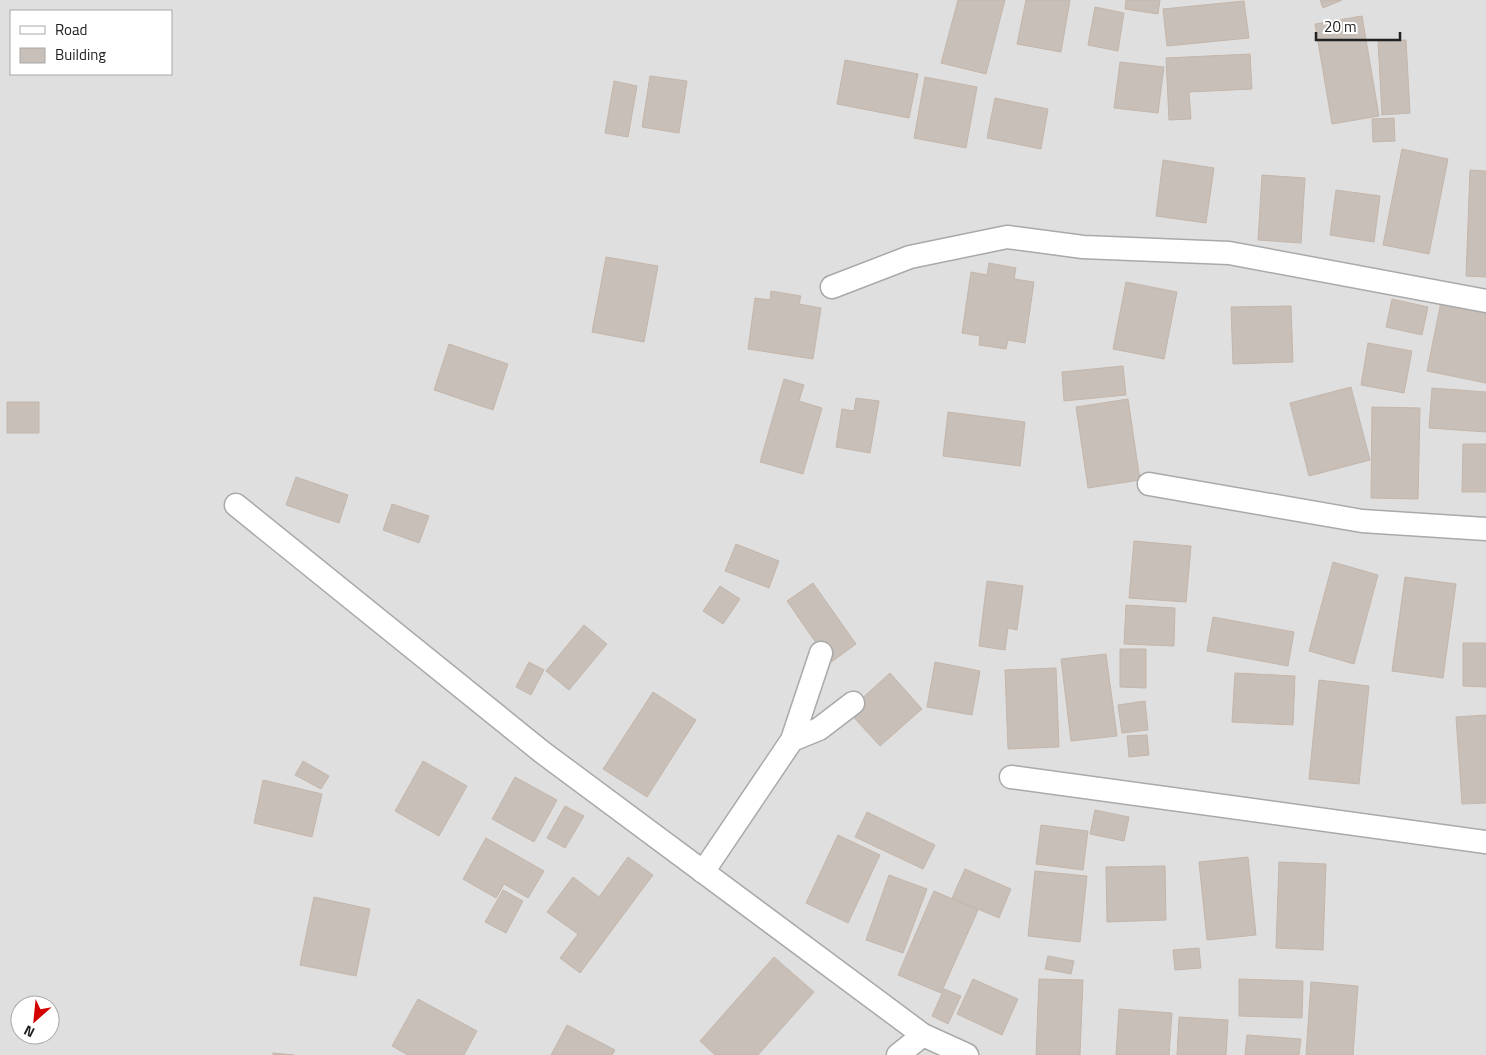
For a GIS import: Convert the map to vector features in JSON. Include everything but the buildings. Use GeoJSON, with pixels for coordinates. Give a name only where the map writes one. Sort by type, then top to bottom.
{"type":"FeatureCollection","features":[{"type":"Feature","properties":{"kind":"street"},"geometry":{"type":"LineString","coordinates":[[832,287],[910,257],[1007,237],[1083,247],[1229,253],[1486,301]]}},
{"type":"Feature","properties":{"kind":"street"},"geometry":{"type":"LineString","coordinates":[[1148,484],[1362,520],[1486,529]]}},
{"type":"Feature","properties":{"kind":"street"},"geometry":{"type":"LineString","coordinates":[[236,504],[542,752],[923,1034],[967,1055]]}},
{"type":"Feature","properties":{"kind":"street"},"geometry":{"type":"LineString","coordinates":[[703,872],[792,740],[820,653]]}},
{"type":"Feature","properties":{"kind":"street"},"geometry":{"type":"LineString","coordinates":[[792,740],[819,729],[853,703]]}},
{"type":"Feature","properties":{"kind":"street"},"geometry":{"type":"LineString","coordinates":[[1011,777],[1486,842]]}},
{"type":"Feature","properties":{"kind":"street"},"geometry":{"type":"LineString","coordinates":[[898,1055],[923,1034]]}},
{"type":"Feature","properties":{"kind":"shaded area"},"geometry":{"type":"Polygon","coordinates":[[[0,0],[1486,0],[1486,1055],[0,1055],[0,0]]]}}]}
